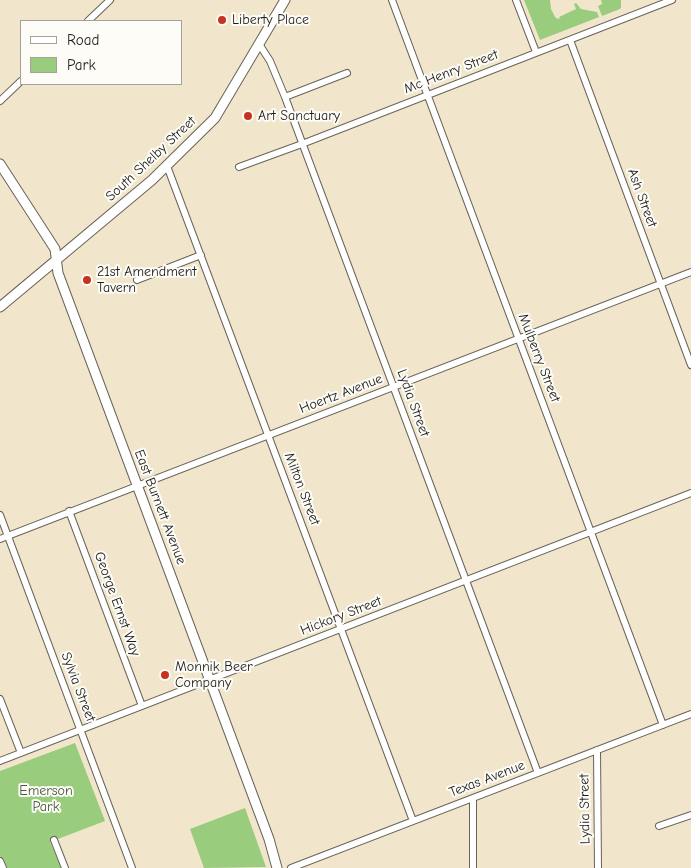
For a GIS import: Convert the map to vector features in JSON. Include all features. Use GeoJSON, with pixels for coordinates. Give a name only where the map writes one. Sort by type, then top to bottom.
{"type":"FeatureCollection","features":[{"type":"Feature","properties":{"kind":"street"},"geometry":{"type":"LineString","coordinates":[[89,20],[110,0]]}},
{"type":"Feature","properties":{"kind":"street","name":"South Shelby Street"},"geometry":{"type":"LineString","coordinates":[[0,307],[167,166],[215,118],[285,0]]}},
{"type":"Feature","properties":{"kind":"street","name":"Mulberry Street"},"geometry":{"type":"LineString","coordinates":[[392,0],[663,725]]}},
{"type":"Feature","properties":{"kind":"street"},"geometry":{"type":"LineString","coordinates":[[516,0],[536,52]]}},
{"type":"Feature","properties":{"kind":"street","name":"Mc Henry Street"},"geometry":{"type":"LineString","coordinates":[[239,167],[672,0]]}},
{"type":"Feature","properties":{"kind":"street","name":"Ash Street"},"geometry":{"type":"LineString","coordinates":[[570,40],[691,365]]}},
{"type":"Feature","properties":{"kind":"street","name":"Lydia Street"},"geometry":{"type":"LineString","coordinates":[[259,44],[270,61],[285,97],[538,773]]}},
{"type":"Feature","properties":{"kind":"street"},"geometry":{"type":"LineString","coordinates":[[285,97],[347,73]]}},
{"type":"Feature","properties":{"kind":"street"},"geometry":{"type":"LineString","coordinates":[[0,101],[20,83]]}},
{"type":"Feature","properties":{"kind":"street","name":"East Burnett Avenue"},"geometry":{"type":"LineString","coordinates":[[0,164],[55,249],[58,273],[269,839],[278,868]]}},
{"type":"Feature","properties":{"kind":"street","name":"Milton Street"},"geometry":{"type":"LineString","coordinates":[[167,166],[413,821]]}},
{"type":"Feature","properties":{"kind":"street"},"geometry":{"type":"LineString","coordinates":[[137,280],[201,255]]}},
{"type":"Feature","properties":{"kind":"street","name":"Hoertz Avenue"},"geometry":{"type":"LineString","coordinates":[[0,539],[691,272]]}},
{"type":"Feature","properties":{"kind":"street","name":"Hickory Street"},"geometry":{"type":"LineString","coordinates":[[0,761],[691,494]]}},
{"type":"Feature","properties":{"kind":"street","name":"George Ernst Way"},"geometry":{"type":"LineString","coordinates":[[69,511],[142,706]]}},
{"type":"Feature","properties":{"kind":"street","name":"Sylvia Street"},"geometry":{"type":"LineString","coordinates":[[0,515],[132,868]]}},
{"type":"Feature","properties":{"kind":"street"},"geometry":{"type":"LineString","coordinates":[[0,699],[21,753]]}},
{"type":"Feature","properties":{"kind":"street","name":"Texas Avenue"},"geometry":{"type":"LineString","coordinates":[[291,868],[691,714]]}},
{"type":"Feature","properties":{"kind":"street","name":"Lydia Street"},"geometry":{"type":"LineString","coordinates":[[597,750],[598,868]]}},
{"type":"Feature","properties":{"kind":"street"},"geometry":{"type":"LineString","coordinates":[[473,798],[473,868]]}},
{"type":"Feature","properties":{"kind":"street"},"geometry":{"type":"LineString","coordinates":[[659,826],[691,815]]}},
{"type":"Feature","properties":{"kind":"street"},"geometry":{"type":"LineString","coordinates":[[54,840],[65,868]]}},
{"type":"Feature","properties":{"kind":"street"},"geometry":{"type":"LineString","coordinates":[[0,861],[3,868]]}},
{"type":"Feature","properties":{"kind":"green space"},"geometry":{"type":"Polygon","coordinates":[[[524,0],[550,0],[551,9],[558,19],[576,9],[574,4],[576,3],[581,9],[597,12],[599,17],[540,40],[524,0]]]}},
{"type":"Feature","properties":{"kind":"green space"},"geometry":{"type":"Polygon","coordinates":[[[601,0],[621,0],[621,7],[602,16],[598,6],[602,4],[601,0]]]}},
{"type":"Feature","properties":{"kind":"green space","name":"Emerson Park"},"geometry":{"type":"Polygon","coordinates":[[[75,743],[105,821],[50,842],[61,868],[5,868],[0,855],[0,771],[75,743]]]}},
{"type":"Feature","properties":{"kind":"green space"},"geometry":{"type":"Polygon","coordinates":[[[245,808],[266,867],[204,868],[190,829],[245,808]]]}},
{"type":"Feature","properties":{"kind":"place","name":"Liberty Place"},"geometry":{"type":"Point","coordinates":[222,20]}},
{"type":"Feature","properties":{"kind":"place","name":"Art Sanctuary"},"geometry":{"type":"Point","coordinates":[248,116]}},
{"type":"Feature","properties":{"kind":"place","name":"21st Amendment Tavern"},"geometry":{"type":"Point","coordinates":[87,280]}},
{"type":"Feature","properties":{"kind":"place","name":"Monnik Beer Company"},"geometry":{"type":"Point","coordinates":[165,675]}}]}
